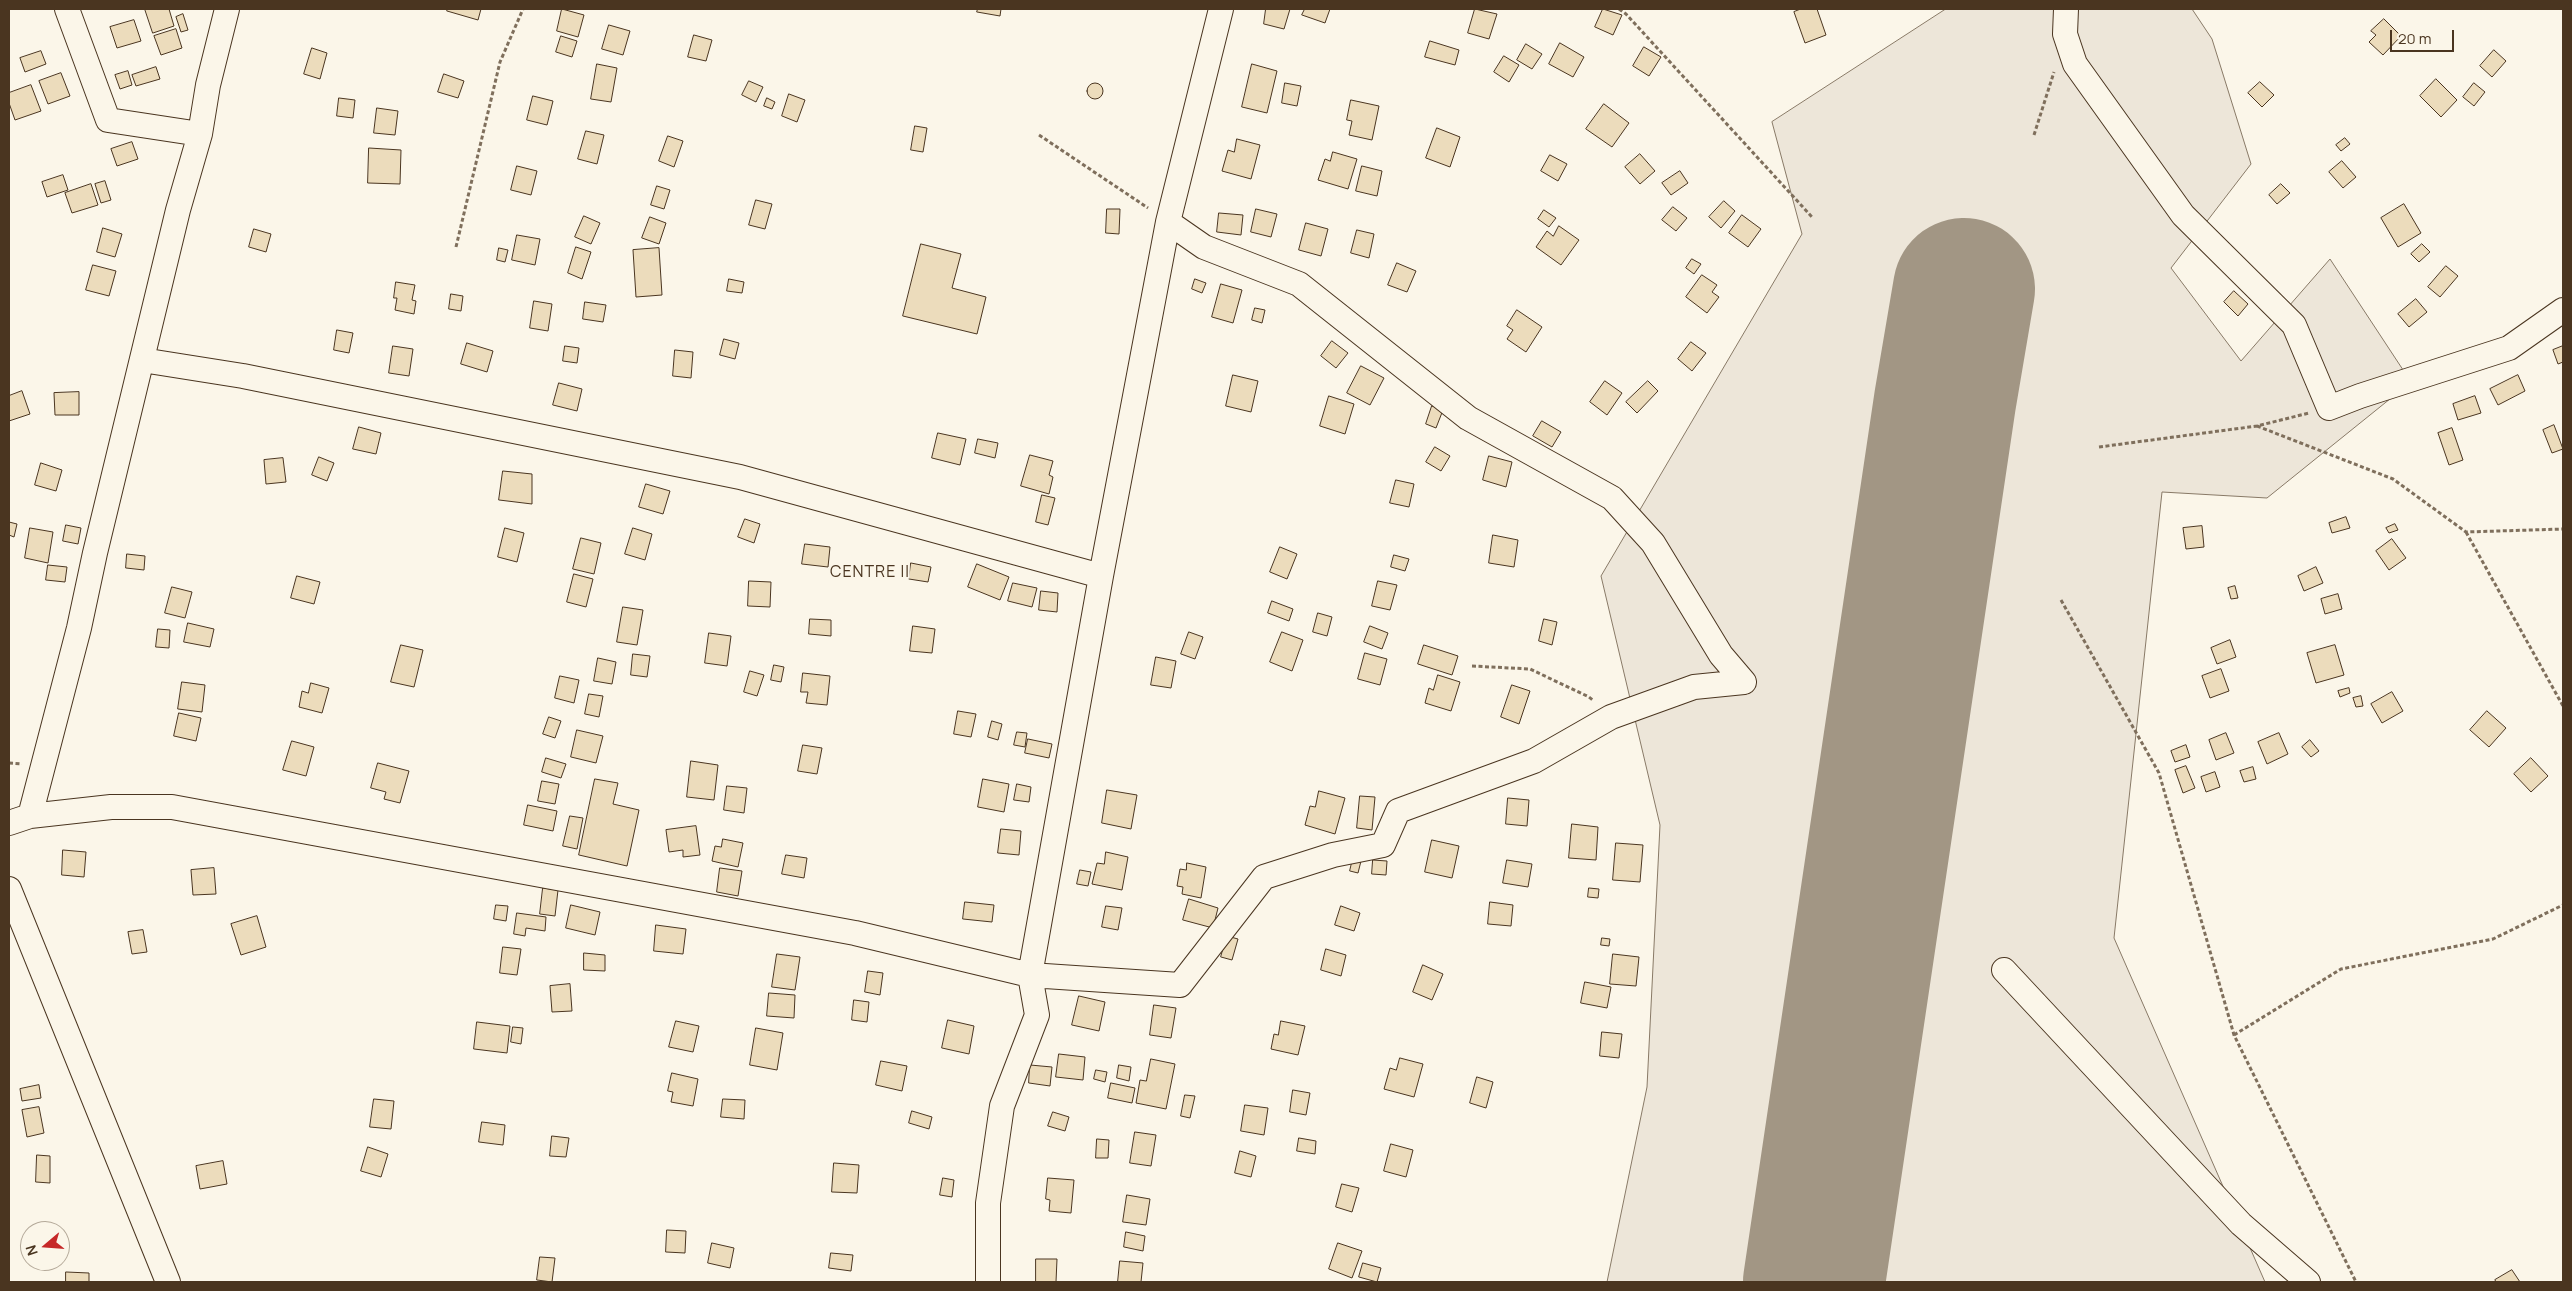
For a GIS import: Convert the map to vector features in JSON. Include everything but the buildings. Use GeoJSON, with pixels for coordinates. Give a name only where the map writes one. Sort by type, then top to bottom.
{"type":"FeatureCollection","features":[{"type":"Feature","properties":{"kind":"street"},"geometry":{"type":"LineString","coordinates":[[67,9],[108,120],[200,134]]}},
{"type":"Feature","properties":{"kind":"street"},"geometry":{"type":"LineString","coordinates":[[227,9],[208,85],[200,134],[178,210],[79,628],[19,819],[111,808],[172,807],[855,933],[1030,975],[1180,985],[1264,877],[1333,855],[1383,845],[1398,811],[1534,761],[1611,717],[1694,687],[1744,682],[1721,655],[1653,543],[1612,498],[1468,418],[1299,284],[1204,247],[1168,222]]}},
{"type":"Feature","properties":{"kind":"street"},"geometry":{"type":"LineString","coordinates":[[988,1282],[988,1203],[1002,1106],[1037,1015],[1030,975],[1101,576],[1168,222],[1221,9]]}},
{"type":"Feature","properties":{"kind":"street"},"geometry":{"type":"LineString","coordinates":[[2066,9],[2065,34],[2075,64],[2183,215],[2294,325],[2329,408],[2360,396],[2509,348],[2563,310]]}},
{"type":"Feature","properties":{"kind":"street"},"geometry":{"type":"LineString","coordinates":[[142,360],[243,376],[740,477],[1101,576]]}},
{"type":"Feature","properties":{"kind":"street"},"geometry":{"type":"LineString","coordinates":[[9,889],[168,1282]]}},
{"type":"Feature","properties":{"kind":"street"},"geometry":{"type":"LineString","coordinates":[[2004,970],[2241,1224],[2308,1282]]}},
{"type":"Feature","properties":{"kind":"path"},"geometry":{"type":"LineString","coordinates":[[456,247],[500,62],[523,9]]}},
{"type":"Feature","properties":{"kind":"path"},"geometry":{"type":"LineString","coordinates":[[1619,9],[1626,14],[1812,217]]}},
{"type":"Feature","properties":{"kind":"path"},"geometry":{"type":"LineString","coordinates":[[2034,135],[2054,70]]}},
{"type":"Feature","properties":{"kind":"path"},"geometry":{"type":"LineString","coordinates":[[1039,135],[1168,222]]}},
{"type":"Feature","properties":{"kind":"path"},"geometry":{"type":"LineString","coordinates":[[2099,447],[2257,426],[2329,408]]}},
{"type":"Feature","properties":{"kind":"path"},"geometry":{"type":"LineString","coordinates":[[2257,426],[2393,479],[2466,532],[2563,706]]}},
{"type":"Feature","properties":{"kind":"path"},"geometry":{"type":"LineString","coordinates":[[2466,532],[2563,529]]}},
{"type":"Feature","properties":{"kind":"path"},"geometry":{"type":"LineString","coordinates":[[2061,600],[2159,773],[2234,1035],[2356,1282]]}},
{"type":"Feature","properties":{"kind":"path"},"geometry":{"type":"LineString","coordinates":[[1472,666],[1530,669],[1589,697],[1611,717]]}},
{"type":"Feature","properties":{"kind":"path"},"geometry":{"type":"LineString","coordinates":[[2234,1035],[2341,969],[2493,939],[2563,905]]}},
{"type":"Feature","properties":{"kind":"shaded area"},"geometry":{"type":"Polygon","coordinates":[[[1946,9],[2192,9],[2212,39],[2251,164],[2171,268],[2241,361],[2330,259],[2411,382],[2267,498],[2162,492],[2114,938],[2265,1282],[1607,1282],[1647,1087],[1660,825],[1601,576],[1802,234],[1772,122],[1946,9]]]}},
{"type":"Feature","properties":{"kind":"runway"},"geometry":{"type":"LineString","coordinates":[[1814,1282],[1945,401],[1964,289]]}},
{"type":"Feature","properties":{"kind":"district","name":"CENTRE II"},"geometry":{"type":"Point","coordinates":[870,573]}}]}
